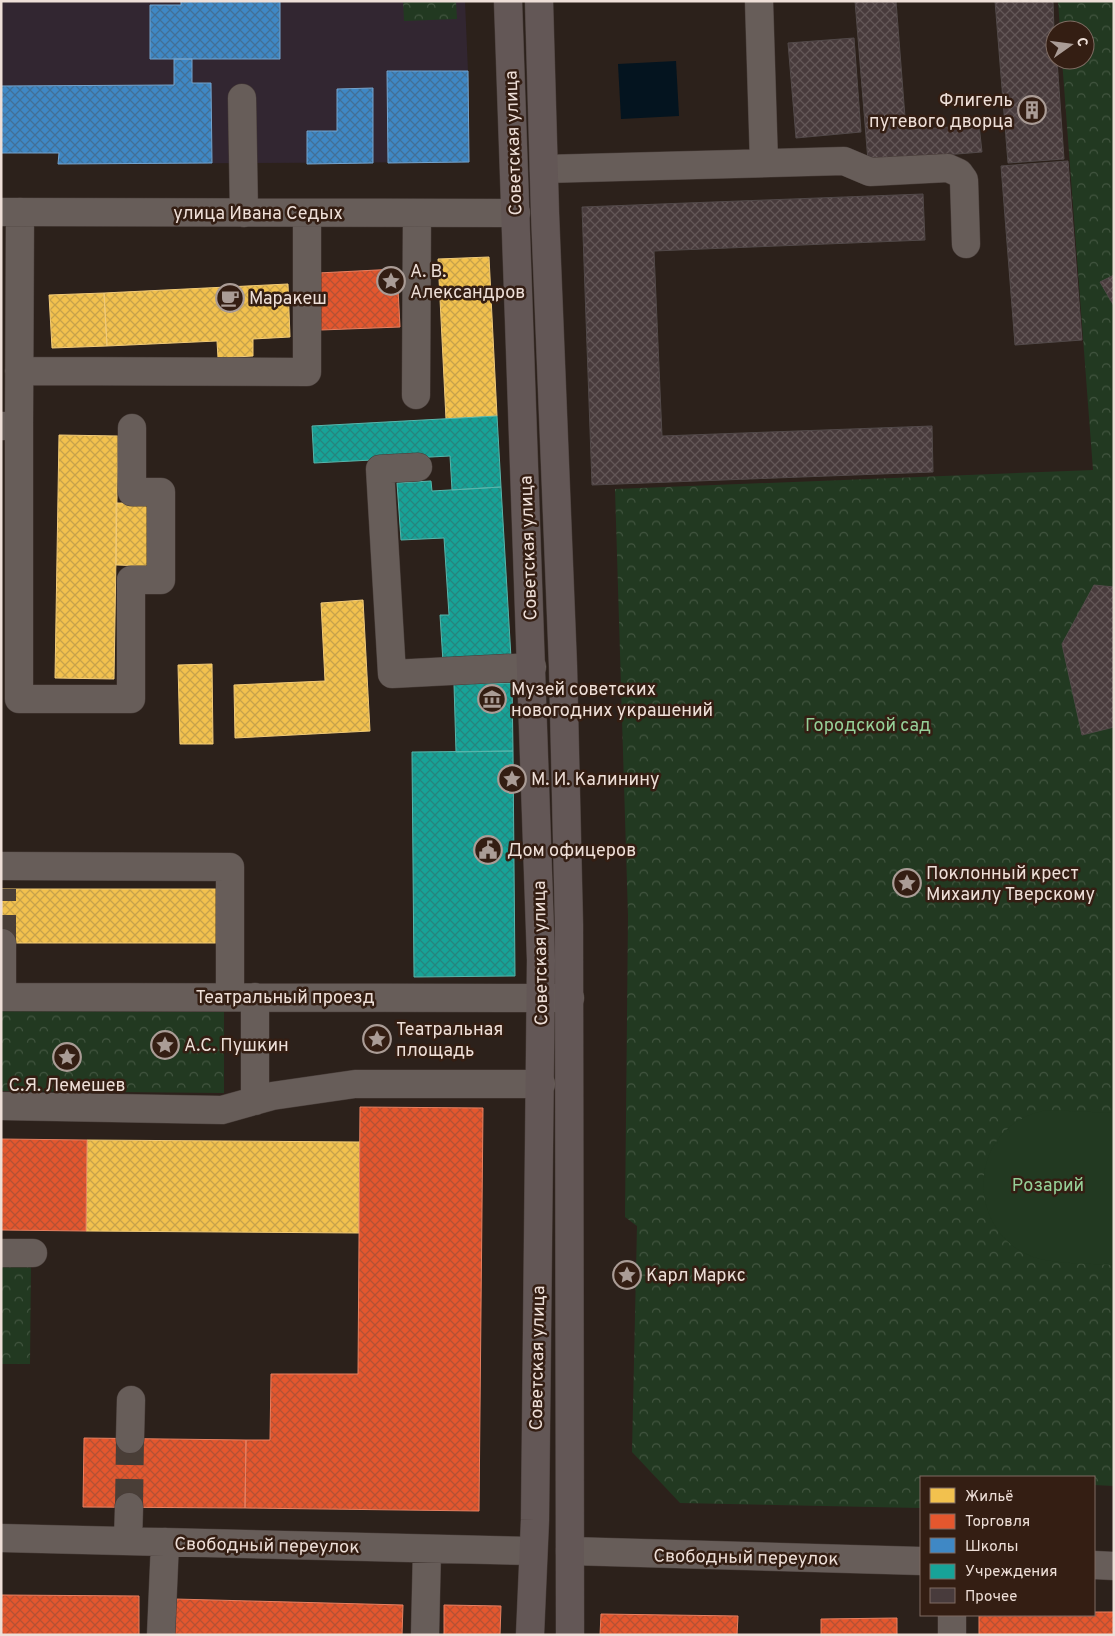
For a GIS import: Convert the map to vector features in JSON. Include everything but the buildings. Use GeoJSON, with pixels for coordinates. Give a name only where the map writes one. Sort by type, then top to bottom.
{"type":"FeatureCollection","features":[{"type":"Feature","properties":{"kind":"main road","name":"Советская улица"},"geometry":{"type":"LineString","coordinates":[[508,1],[541,926],[541,1084],[530,1635]]}},
{"type":"Feature","properties":{"kind":"main road","name":"Советская улица"},"geometry":{"type":"LineString","coordinates":[[539,1],[545,214],[563,666],[570,998],[570,1635]]}},
{"type":"Feature","properties":{"kind":"main road"},"geometry":{"type":"LineString","coordinates":[[516,213],[545,214]]}},
{"type":"Feature","properties":{"kind":"main road"},"geometry":{"type":"LineString","coordinates":[[533,1551],[553,1562],[563,1572],[571,1585]]}},
{"type":"Feature","properties":{"kind":"street"},"geometry":{"type":"LineString","coordinates":[[759,1],[764,163]]}},
{"type":"Feature","properties":{"kind":"street"},"geometry":{"type":"LineString","coordinates":[[242,98],[244,213]]}},
{"type":"Feature","properties":{"kind":"street"},"geometry":{"type":"LineString","coordinates":[[544,169],[844,161],[870,172],[948,168],[959,173],[964,180],[966,244]]}},
{"type":"Feature","properties":{"kind":"street","name":"улица Ивана Седых"},"geometry":{"type":"LineString","coordinates":[[10,212],[516,213]]}},
{"type":"Feature","properties":{"kind":"street"},"geometry":{"type":"LineString","coordinates":[[10,212],[19,371],[10,426],[19,699],[131,699],[132,580],[161,580],[161,492],[132,492],[132,428]]}},
{"type":"Feature","properties":{"kind":"street"},"geometry":{"type":"LineString","coordinates":[[19,371],[307,372],[307,213]]}},
{"type":"Feature","properties":{"kind":"street"},"geometry":{"type":"LineString","coordinates":[[416,396],[417,213]]}},
{"type":"Feature","properties":{"kind":"street"},"geometry":{"type":"LineString","coordinates":[[418,467],[380,470],[392,674],[532,666]]}},
{"type":"Feature","properties":{"kind":"street"},"geometry":{"type":"LineString","coordinates":[[2,874],[230,867],[242,997],[255,1101]]}},
{"type":"Feature","properties":{"kind":"street"},"geometry":{"type":"LineString","coordinates":[[2,943],[2,997]]}},
{"type":"Feature","properties":{"kind":"street","name":"Театральный проезд"},"geometry":{"type":"LineString","coordinates":[[2,997],[570,998]]}},
{"type":"Feature","properties":{"kind":"street"},"geometry":{"type":"LineString","coordinates":[[1,1106],[222,1110],[272,1096],[355,1084],[541,1084]]}},
{"type":"Feature","properties":{"kind":"street"},"geometry":{"type":"LineString","coordinates":[[1,1253],[33,1253]]}},
{"type":"Feature","properties":{"kind":"street"},"geometry":{"type":"LineString","coordinates":[[130,1438],[131,1400]]}},
{"type":"Feature","properties":{"kind":"street"},"geometry":{"type":"LineString","coordinates":[[128,1541],[129,1507]]}},
{"type":"Feature","properties":{"kind":"street","name":"Свободный переулок"},"geometry":{"type":"LineString","coordinates":[[1,1538],[533,1551]]}},
{"type":"Feature","properties":{"kind":"street"},"geometry":{"type":"LineString","coordinates":[[161,1635],[165,1542]]}},
{"type":"Feature","properties":{"kind":"street"},"geometry":{"type":"LineString","coordinates":[[425,1635],[427,1548]]}},
{"type":"Feature","properties":{"kind":"street","name":"Свободный переулок"},"geometry":{"type":"LineString","coordinates":[[570,1551],[920,1561]]}},
{"type":"Feature","properties":{"kind":"street"},"geometry":{"type":"LineString","coordinates":[[1095,1565],[1114,1566]]}},
{"type":"Feature","properties":{"kind":"street"},"geometry":{"type":"LineString","coordinates":[[952,1616],[952,1635]]}},
{"type":"Feature","properties":{"kind":"shaded area"},"geometry":{"type":"Polygon","coordinates":[[[1,1],[465,1],[469,162],[58,164],[58,153],[1,153],[1,1]]]}},
{"type":"Feature","properties":{"kind":"green space"},"geometry":{"type":"Polygon","coordinates":[[[403,1],[456,1],[457,19],[404,21],[403,1]]]}},
{"type":"Feature","properties":{"kind":"green space","name":"Городской сад"},"geometry":{"type":"Polygon","coordinates":[[[1058,1],[1114,1],[1114,1486],[1095,1485],[1095,1476],[920,1476],[920,1508],[680,1503],[632,1452],[637,1226],[625,1217],[628,916],[615,489],[1093,470],[1063,70],[1095,70],[1095,20],[1059,20],[1058,1]]]}},
{"type":"Feature","properties":{"kind":"green space"},"geometry":{"type":"Polygon","coordinates":[[[1,1010],[224,1012],[224,1093],[1,1091],[1,1010]]]}},
{"type":"Feature","properties":{"kind":"green space","name":"Розарий"},"geometry":{"type":"Polygon","coordinates":[[[1046,1110],[1114,1113],[1114,1265],[1055,1262],[1033,1257],[1008,1242],[996,1227],[988,1210],[984,1192],[984,1173],[989,1155],[998,1139],[1020,1120],[1046,1110]]]}},
{"type":"Feature","properties":{"kind":"green space"},"geometry":{"type":"Polygon","coordinates":[[[1,1267],[31,1267],[30,1364],[1,1364],[1,1267]]]}},
{"type":"Feature","properties":{"kind":"water"},"geometry":{"type":"Polygon","coordinates":[[[676,61],[679,116],[621,119],[618,64],[676,61]]]}},
{"type":"Feature","properties":{"kind":"tunnel"},"geometry":{"type":"LineString","coordinates":[[2,889],[2,943]]}},
{"type":"Feature","properties":{"kind":"tunnel"},"geometry":{"type":"LineString","coordinates":[[129,1507],[130,1439]]}},
{"type":"Feature","properties":{"kind":"place","name":"Флигель путевого дворца"},"geometry":{"type":"Point","coordinates":[1032,110]}},
{"type":"Feature","properties":{"kind":"place","name":"А. В. Александров"},"geometry":{"type":"Point","coordinates":[391,281]}},
{"type":"Feature","properties":{"kind":"place","name":"Маракеш"},"geometry":{"type":"Point","coordinates":[230,298]}},
{"type":"Feature","properties":{"kind":"place","name":"Музей советских новогодних украшений"},"geometry":{"type":"Point","coordinates":[492,699]}},
{"type":"Feature","properties":{"kind":"place","name":"М. И. Калинину"},"geometry":{"type":"Point","coordinates":[512,779]}},
{"type":"Feature","properties":{"kind":"place","name":"Дом офицеров"},"geometry":{"type":"Point","coordinates":[488,850]}},
{"type":"Feature","properties":{"kind":"place","name":"Поклонный крест Михаилу Тверскому"},"geometry":{"type":"Point","coordinates":[907,883]}},
{"type":"Feature","properties":{"kind":"place","name":"Театральная площадь"},"geometry":{"type":"Point","coordinates":[377,1039]}},
{"type":"Feature","properties":{"kind":"place","name":"А.С. Пушкин"},"geometry":{"type":"Point","coordinates":[165,1045]}},
{"type":"Feature","properties":{"kind":"place","name":"С.Я. Лемешев"},"geometry":{"type":"Point","coordinates":[67,1057]}},
{"type":"Feature","properties":{"kind":"place","name":"Карл Маркс"},"geometry":{"type":"Point","coordinates":[627,1275]}}]}
